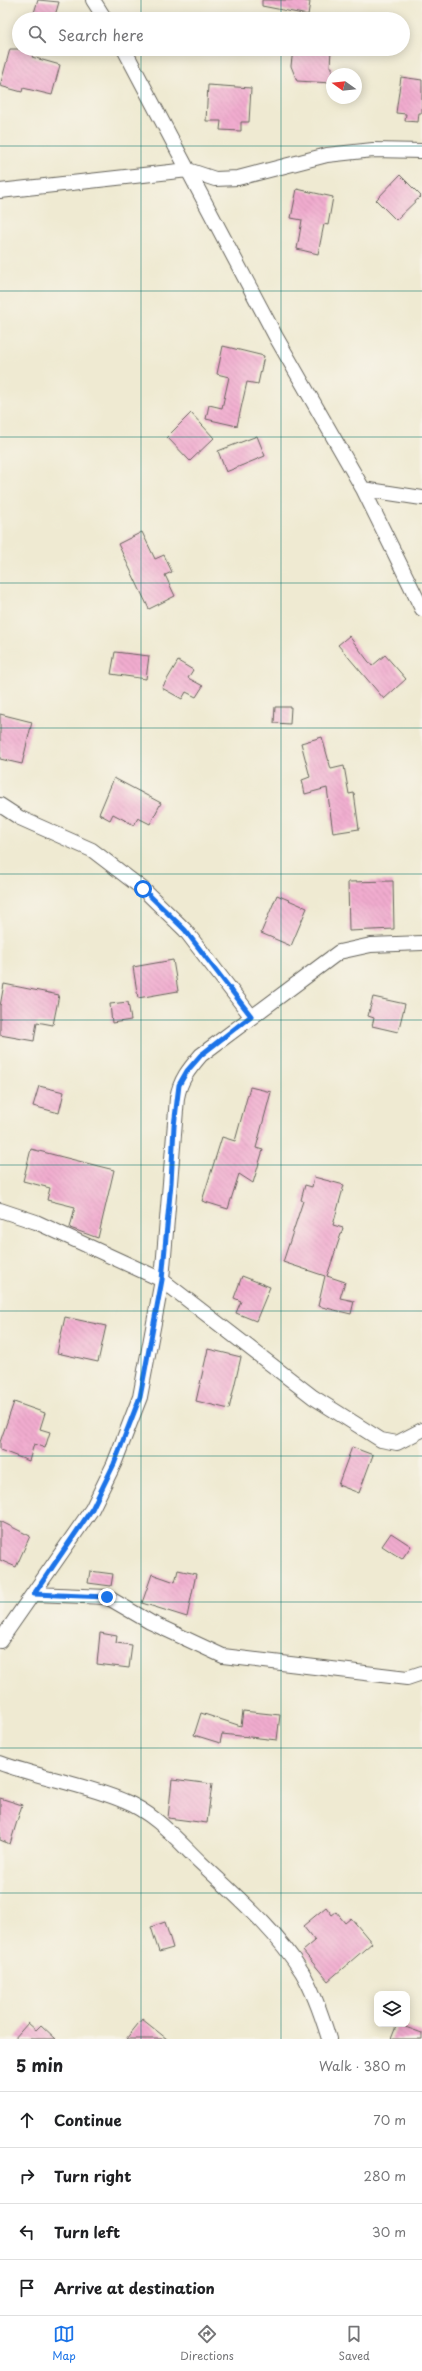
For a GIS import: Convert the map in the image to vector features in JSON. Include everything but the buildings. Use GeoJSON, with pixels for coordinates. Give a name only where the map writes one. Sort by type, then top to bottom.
{"type":"FeatureCollection","features":[{"type":"Feature","properties":{"kind":"street"},"geometry":{"type":"LineString","coordinates":[[93,0],[101,12]]}},
{"type":"Feature","properties":{"kind":"street"},"geometry":{"type":"LineString","coordinates":[[128,56],[276,337],[363,489],[422,609]]}},
{"type":"Feature","properties":{"kind":"street"},"geometry":{"type":"LineString","coordinates":[[0,191],[188,170],[215,179],[238,178],[327,155],[373,150],[422,151]]}},
{"type":"Feature","properties":{"kind":"street"},"geometry":{"type":"LineString","coordinates":[[363,489],[422,498]]}},
{"type":"Feature","properties":{"kind":"street"},"geometry":{"type":"LineString","coordinates":[[0,805],[20,818],[92,850],[143,889],[185,930],[251,1016]]}},
{"type":"Feature","properties":{"kind":"street"},"geometry":{"type":"LineString","coordinates":[[0,1641],[92,1509],[114,1464],[140,1397],[162,1280],[171,1183],[174,1126],[179,1085],[187,1071],[201,1055],[251,1016],[339,952],[371,945],[422,943]]}},
{"type":"Feature","properties":{"kind":"street"},"geometry":{"type":"LineString","coordinates":[[0,1210],[36,1222],[162,1280],[290,1380],[354,1425],[381,1440],[397,1443],[422,1430]]}},
{"type":"Feature","properties":{"kind":"street"},"geometry":{"type":"LineString","coordinates":[[34,1594],[107,1597],[150,1622],[223,1656],[407,1678],[422,1673]]}},
{"type":"Feature","properties":{"kind":"street"},"geometry":{"type":"LineString","coordinates":[[0,1763],[125,1801],[158,1821],[253,1911],[281,1943],[302,1972],[319,2007],[329,2039]]}},
{"type":"Feature","properties":{"kind":"route"},"geometry":{"type":"LineString","coordinates":[[107,1597],[78,1594],[34,1594],[92,1509],[114,1464],[140,1397],[162,1280],[171,1183],[174,1126],[179,1085],[187,1071],[201,1055],[251,1016],[185,930],[143,889]]}}]}
